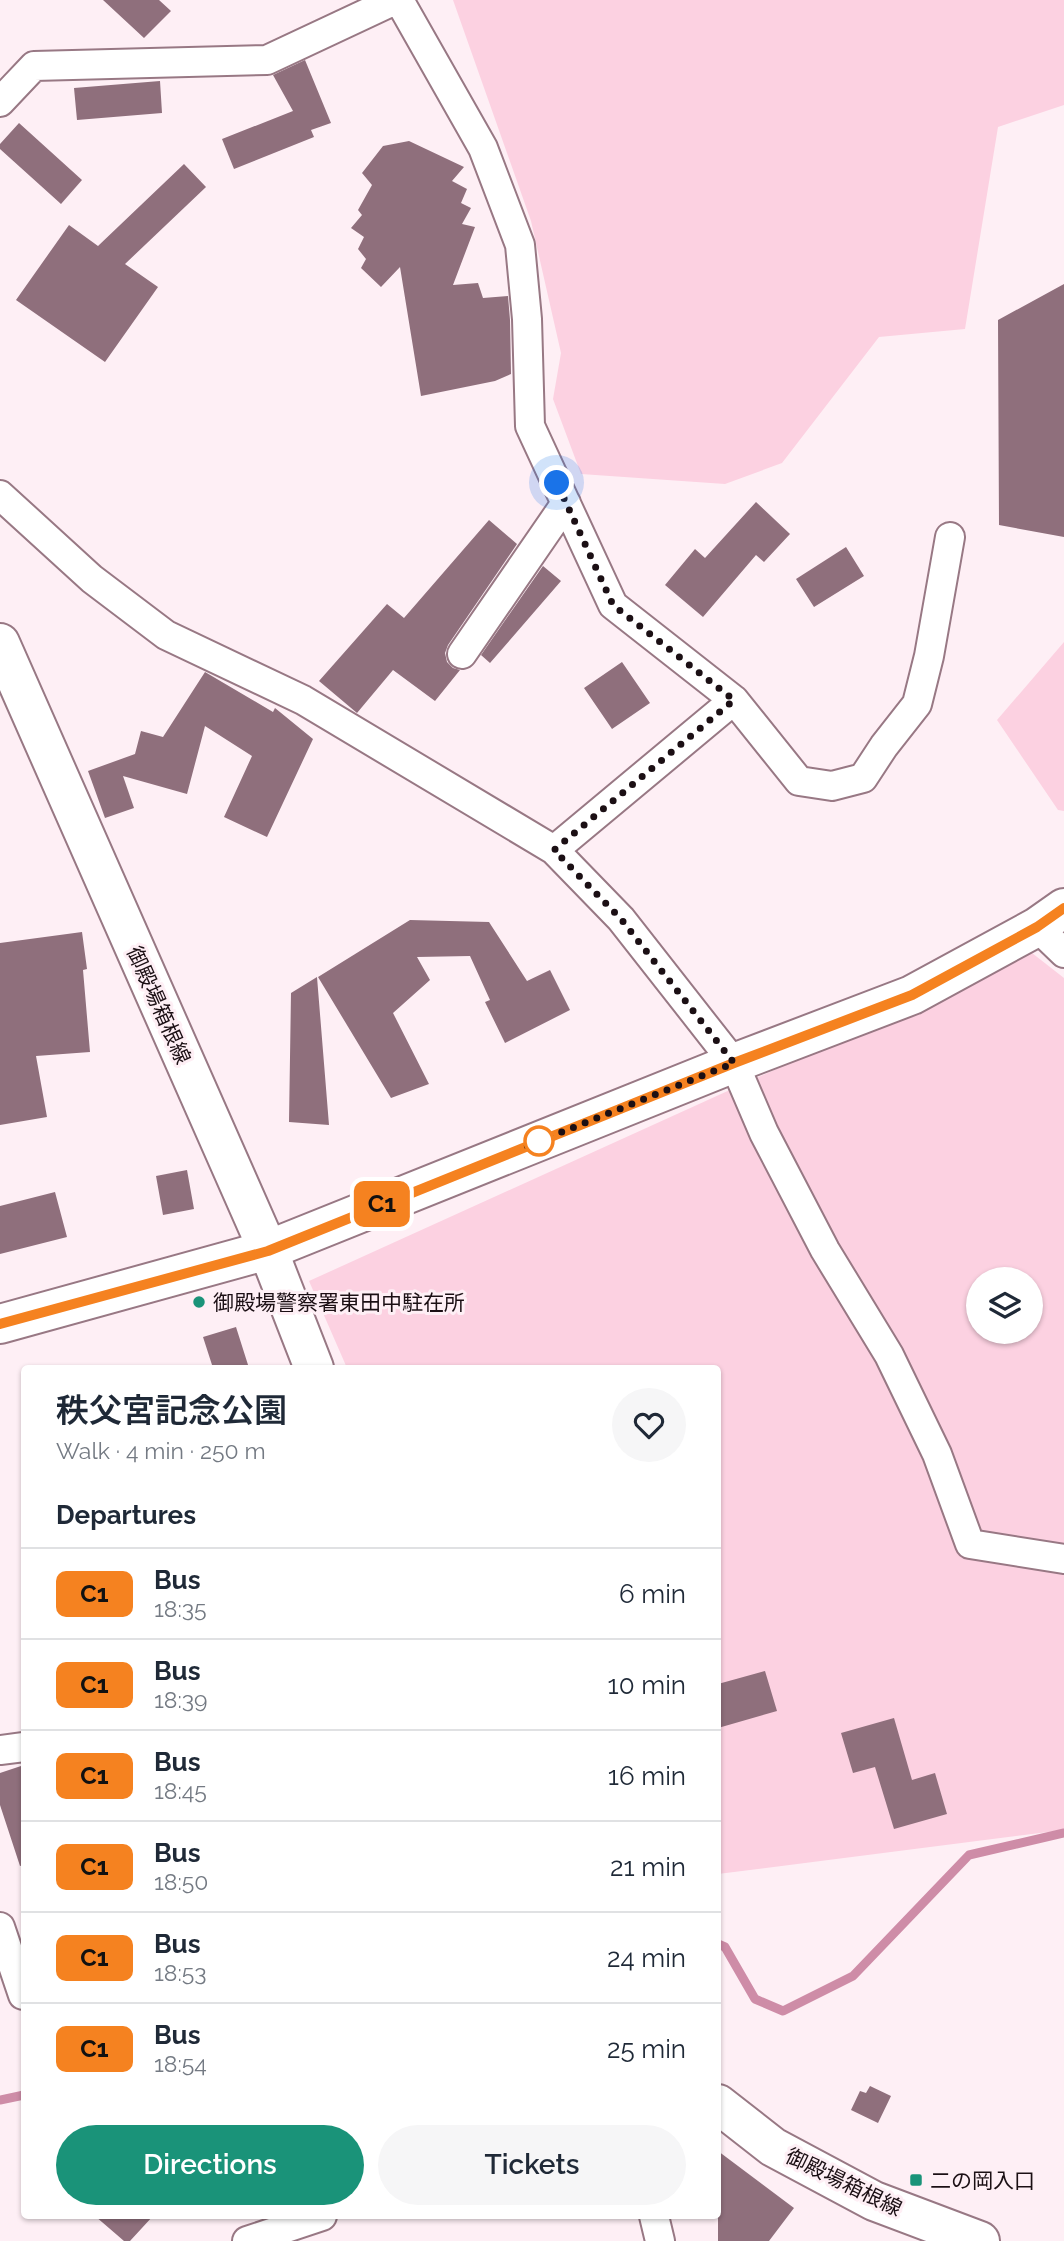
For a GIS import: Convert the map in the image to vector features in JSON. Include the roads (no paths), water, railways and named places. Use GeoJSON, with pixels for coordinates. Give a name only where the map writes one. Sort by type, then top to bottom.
{"type":"FeatureCollection","features":[{"type":"Feature","properties":{"kind":"street"},"geometry":{"type":"LineString","coordinates":[[0,102],[34,66],[267,60],[397,0],[483,148],[520,245],[527,318],[530,426],[613,605],[734,700],[799,780],[832,786],[863,778],[917,704],[929,656],[950,537]]}},
{"type":"Feature","properties":{"kind":"street"},"geometry":{"type":"LineString","coordinates":[[0,495],[92,579],[166,635],[303,700],[554,850],[621,919],[734,1063],[764,1133],[825,1251],[889,1355],[937,1454],[970,1544],[1064,1559]]}},
{"type":"Feature","properties":{"kind":"street"},"geometry":{"type":"LineString","coordinates":[[462,654],[566,502]]}},
{"type":"Feature","properties":{"kind":"street","name":"御殿場箱根線"},"geometry":{"type":"LineString","coordinates":[[0,643],[268,1251],[313,1365]]}},
{"type":"Feature","properties":{"kind":"street"},"geometry":{"type":"LineString","coordinates":[[554,850],[734,700]]}},
{"type":"Feature","properties":{"kind":"street"},"geometry":{"type":"LineString","coordinates":[[0,1324],[268,1251],[734,1063],[912,995],[1055,929]]}},
{"type":"Feature","properties":{"kind":"street"},"geometry":{"type":"LineString","coordinates":[[0,1750],[21,1747]]}},
{"type":"Feature","properties":{"kind":"street"},"geometry":{"type":"LineString","coordinates":[[0,1927],[21,1989]]}},
{"type":"Feature","properties":{"kind":"street","name":"御殿場箱根線"},"geometry":{"type":"LineString","coordinates":[[721,2106],[773,2147],[874,2201],[980,2241]]}},
{"type":"Feature","properties":{"kind":"street"},"geometry":{"type":"LineString","coordinates":[[247,2241],[314,2219]]}},
{"type":"Feature","properties":{"kind":"street"},"geometry":{"type":"LineString","coordinates":[[655,2219],[660,2241]]}},
{"type":"Feature","properties":{"kind":"waterway"},"geometry":{"type":"LineString","coordinates":[[721,1945],[725,1947],[755,1999],[783,2011],[853,1976],[969,1855],[1064,1833]]}},
{"type":"Feature","properties":{"kind":"waterway"},"geometry":{"type":"LineString","coordinates":[[0,2100],[21,2096]]}},
{"type":"Feature","properties":{"kind":"place","name":"御殿場警察署東田中駐在所"},"geometry":{"type":"Point","coordinates":[199,1302]}},
{"type":"Feature","properties":{"kind":"place","name":"二の岡入口"},"geometry":{"type":"Point","coordinates":[916,2180]}}]}
